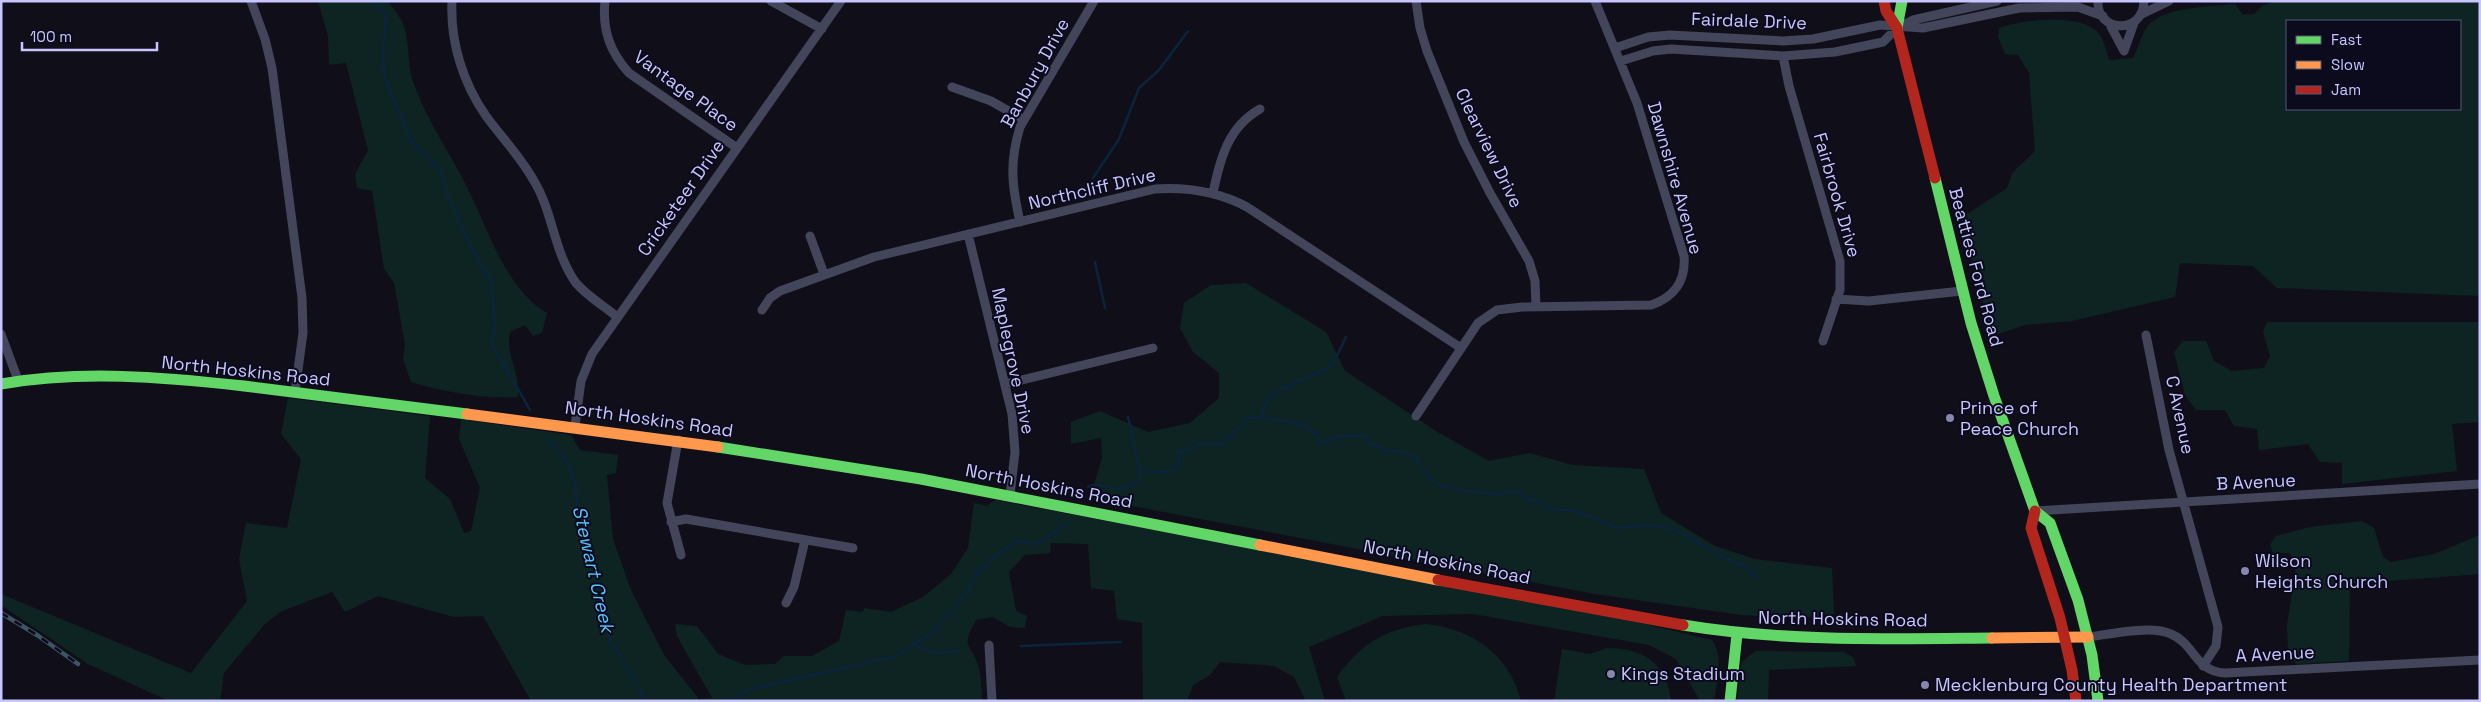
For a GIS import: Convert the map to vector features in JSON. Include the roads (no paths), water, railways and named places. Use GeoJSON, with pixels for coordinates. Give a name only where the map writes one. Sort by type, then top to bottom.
{"type":"FeatureCollection","features":[{"type":"Feature","properties":{"kind":"street"},"geometry":{"type":"LineString","coordinates":[[251,1],[265,39],[275,83],[299,261],[303,333],[296,392]]}},
{"type":"Feature","properties":{"kind":"street"},"geometry":{"type":"LineString","coordinates":[[452,1],[453,34],[457,53],[476,99],[537,186],[569,272],[581,288],[618,317]]}},
{"type":"Feature","properties":{"kind":"street","name":"Vantage Place"},"geometry":{"type":"LineString","coordinates":[[605,1],[604,26],[608,40],[620,63],[630,73],[737,148]]}},
{"type":"Feature","properties":{"kind":"street"},"geometry":{"type":"LineString","coordinates":[[771,1],[822,29]]}},
{"type":"Feature","properties":{"kind":"street","name":"Cricketeer Drive"},"geometry":{"type":"LineString","coordinates":[[575,426],[578,399],[587,365],[618,317],[841,1]]}},
{"type":"Feature","properties":{"kind":"street","name":"Banbury Drive"},"geometry":{"type":"LineString","coordinates":[[1020,222],[1011,170],[1015,144],[1024,120],[1094,1]]}},
{"type":"Feature","properties":{"kind":"street","name":"Clearview Drive"},"geometry":{"type":"LineString","coordinates":[[1416,1],[1420,28],[1427,51],[1464,142],[1490,193],[1529,261],[1535,281],[1536,307]]}},
{"type":"Feature","properties":{"kind":"street","name":"Dawnshire Avenue"},"geometry":{"type":"LineString","coordinates":[[1416,416],[1478,323],[1487,315],[1509,307],[1651,305],[1660,302],[1674,292],[1683,276],[1684,256],[1646,130],[1621,61],[1595,1]]}},
{"type":"Feature","properties":{"kind":"street","name":"Beatties Ford Road"},"geometry":{"type":"LineString","coordinates":[[1884,1],[1886,11],[1897,28],[1962,291],[1994,396],[2034,510],[2031,528],[2065,636],[2076,701]]}},
{"type":"Feature","properties":{"kind":"street","name":"Beatties Ford Road"},"geometry":{"type":"LineString","coordinates":[[1897,28],[1902,1]]}},
{"type":"Feature","properties":{"kind":"street"},"geometry":{"type":"LineString","coordinates":[[1897,28],[1913,20],[1997,1]]}},
{"type":"Feature","properties":{"kind":"street"},"geometry":{"type":"LineString","coordinates":[[2098,1],[2100,12],[2116,32],[2124,51],[2134,23],[2142,14],[2169,1]]}},
{"type":"Feature","properties":{"kind":"street"},"geometry":{"type":"LineString","coordinates":[[2142,14],[2144,1]]}},
{"type":"Feature","properties":{"kind":"street"},"geometry":{"type":"LineString","coordinates":[[1897,28],[1922,28],[2003,10],[2036,7],[2078,7],[2124,26],[2134,23]]}},
{"type":"Feature","properties":{"kind":"street","name":"Fairdale Drive"},"geometry":{"type":"LineString","coordinates":[[1615,48],[1648,37],[1670,34],[1800,40],[1843,34],[1880,25],[1897,28]]}},
{"type":"Feature","properties":{"kind":"street","name":"Fairdale Drive"},"geometry":{"type":"LineString","coordinates":[[1621,61],[1662,50],[1784,56],[1835,52],[1883,42],[1897,28]]}},
{"type":"Feature","properties":{"kind":"street"},"geometry":{"type":"LineString","coordinates":[[1724,52],[1725,38]]}},
{"type":"Feature","properties":{"kind":"street"},"geometry":{"type":"LineString","coordinates":[[1800,40],[1801,56]]}},
{"type":"Feature","properties":{"kind":"street","name":"Fairbrook Drive"},"geometry":{"type":"LineString","coordinates":[[1784,56],[1789,86],[1840,261],[1841,283],[1823,341]]}},
{"type":"Feature","properties":{"kind":"street"},"geometry":{"type":"LineString","coordinates":[[952,87],[991,100],[1024,120]]}},
{"type":"Feature","properties":{"kind":"street"},"geometry":{"type":"LineString","coordinates":[[1213,193],[1224,152],[1235,130],[1242,121],[1260,109]]}},
{"type":"Feature","properties":{"kind":"street","name":"Northcliff Drive"},"geometry":{"type":"LineString","coordinates":[[762,310],[770,298],[780,292],[824,274],[874,257],[1155,189],[1186,189],[1213,193],[1246,207],[1461,348]]}},
{"type":"Feature","properties":{"kind":"street","name":"Maplegrove Drive"},"geometry":{"type":"LineString","coordinates":[[968,234],[1005,384],[1015,435],[1010,495]]}},
{"type":"Feature","properties":{"kind":"street"},"geometry":{"type":"LineString","coordinates":[[810,236],[824,274]]}},
{"type":"Feature","properties":{"kind":"street"},"geometry":{"type":"LineString","coordinates":[[1836,299],[1869,301],[1962,291]]}},
{"type":"Feature","properties":{"kind":"street"},"geometry":{"type":"LineString","coordinates":[[1,334],[18,380]]}},
{"type":"Feature","properties":{"kind":"street","name":"C Avenue"},"geometry":{"type":"LineString","coordinates":[[2146,334],[2169,450],[2185,502],[2218,627],[2216,646],[2203,666]]}},
{"type":"Feature","properties":{"kind":"street"},"geometry":{"type":"LineString","coordinates":[[1005,384],[1153,348]]}},
{"type":"Feature","properties":{"kind":"street","name":"North Hoskins Road"},"geometry":{"type":"LineString","coordinates":[[1,384],[18,380],[72,375],[127,376],[296,392],[678,440],[865,469],[1010,495],[1737,634],[1826,639],[2088,637]]}},
{"type":"Feature","properties":{"kind":"street"},"geometry":{"type":"LineString","coordinates":[[678,440],[666,504],[681,554]]}},
{"type":"Feature","properties":{"kind":"street","name":"B Avenue"},"geometry":{"type":"LineString","coordinates":[[2034,510],[2480,484]]}},
{"type":"Feature","properties":{"kind":"street","name":"Beatties Ford Road"},"geometry":{"type":"LineString","coordinates":[[2034,510],[2050,523],[2078,600],[2088,637],[2098,701]]}},
{"type":"Feature","properties":{"kind":"street"},"geometry":{"type":"LineString","coordinates":[[671,522],[686,519],[852,548]]}},
{"type":"Feature","properties":{"kind":"street"},"geometry":{"type":"LineString","coordinates":[[786,603],[794,587],[805,540]]}},
{"type":"Feature","properties":{"kind":"street"},"geometry":{"type":"LineString","coordinates":[[2088,637],[2150,630],[2164,632],[2182,641],[2203,666]]}},
{"type":"Feature","properties":{"kind":"street"},"geometry":{"type":"LineString","coordinates":[[1730,701],[1737,634]]}},
{"type":"Feature","properties":{"kind":"street"},"geometry":{"type":"LineString","coordinates":[[989,645],[992,701]]}},
{"type":"Feature","properties":{"kind":"street","name":"A Avenue"},"geometry":{"type":"LineString","coordinates":[[2203,666],[2226,673],[2480,660]]}},
{"type":"Feature","properties":{"kind":"waterway","name":"Stewart Creek"},"geometry":{"type":"LineString","coordinates":[[369,1],[382,10],[386,16],[383,57],[385,79],[411,141],[440,170],[448,196],[474,253],[492,282],[495,326],[491,342],[530,410]]}},
{"type":"Feature","properties":{"kind":"waterway"},"geometry":{"type":"LineString","coordinates":[[1093,178],[1119,139],[1139,88],[1159,70],[1188,31]]}},
{"type":"Feature","properties":{"kind":"waterway"},"geometry":{"type":"LineString","coordinates":[[1095,262],[1105,308]]}},
{"type":"Feature","properties":{"kind":"waterway"},"geometry":{"type":"LineString","coordinates":[[1261,417],[1265,404],[1277,391],[1328,368],[1334,362],[1346,337]]}},
{"type":"Feature","properties":{"kind":"waterway"},"geometry":{"type":"LineString","coordinates":[[1088,487],[1100,485],[1115,489],[1129,486],[1138,480],[1140,471],[1128,417]]}},
{"type":"Feature","properties":{"kind":"waterway"},"geometry":{"type":"LineString","coordinates":[[1140,471],[1160,472],[1176,468],[1180,465],[1177,453],[1190,450],[1199,443],[1207,446],[1213,442],[1223,444],[1248,418],[1292,422],[1308,428],[1320,442],[1327,442],[1341,436],[1366,436],[1368,442],[1387,451],[1398,451],[1413,456],[1436,484],[1460,490],[1501,495],[1508,491],[1517,491],[1527,500],[1534,499],[1551,509],[1576,511],[1617,528],[1652,525],[1673,529],[1727,559],[1745,566],[1757,578]]}},
{"type":"Feature","properties":{"kind":"waterway","name":"Stewart Creek"},"geometry":{"type":"LineString","coordinates":[[547,438],[569,464],[575,482],[578,514],[586,531],[596,569],[610,643],[618,651],[646,701]]}},
{"type":"Feature","properties":{"kind":"waterway"},"geometry":{"type":"LineString","coordinates":[[732,701],[747,690],[897,656],[933,632],[966,594],[976,574],[997,554],[1022,541],[1035,545],[1065,525]]}},
{"type":"Feature","properties":{"kind":"waterway"},"geometry":{"type":"LineString","coordinates":[[1021,646],[1121,642]]}},
{"type":"Feature","properties":{"kind":"waterway"},"geometry":{"type":"LineString","coordinates":[[914,645],[937,653],[959,651]]}},
{"type":"Feature","properties":{"kind":"railway"},"geometry":{"type":"LineString","coordinates":[[1,613],[37,635],[78,664]]}},
{"type":"Feature","properties":{"kind":"place","name":"Prince of Peace Church"},"geometry":{"type":"Point","coordinates":[1950,418]}},
{"type":"Feature","properties":{"kind":"place","name":"Wilson Heights Church"},"geometry":{"type":"Point","coordinates":[2245,571]}},
{"type":"Feature","properties":{"kind":"place","name":"Kings Stadium"},"geometry":{"type":"Point","coordinates":[1611,674]}},
{"type":"Feature","properties":{"kind":"place","name":"Mecklenburg County Health Department"},"geometry":{"type":"Point","coordinates":[1925,685]}}]}
